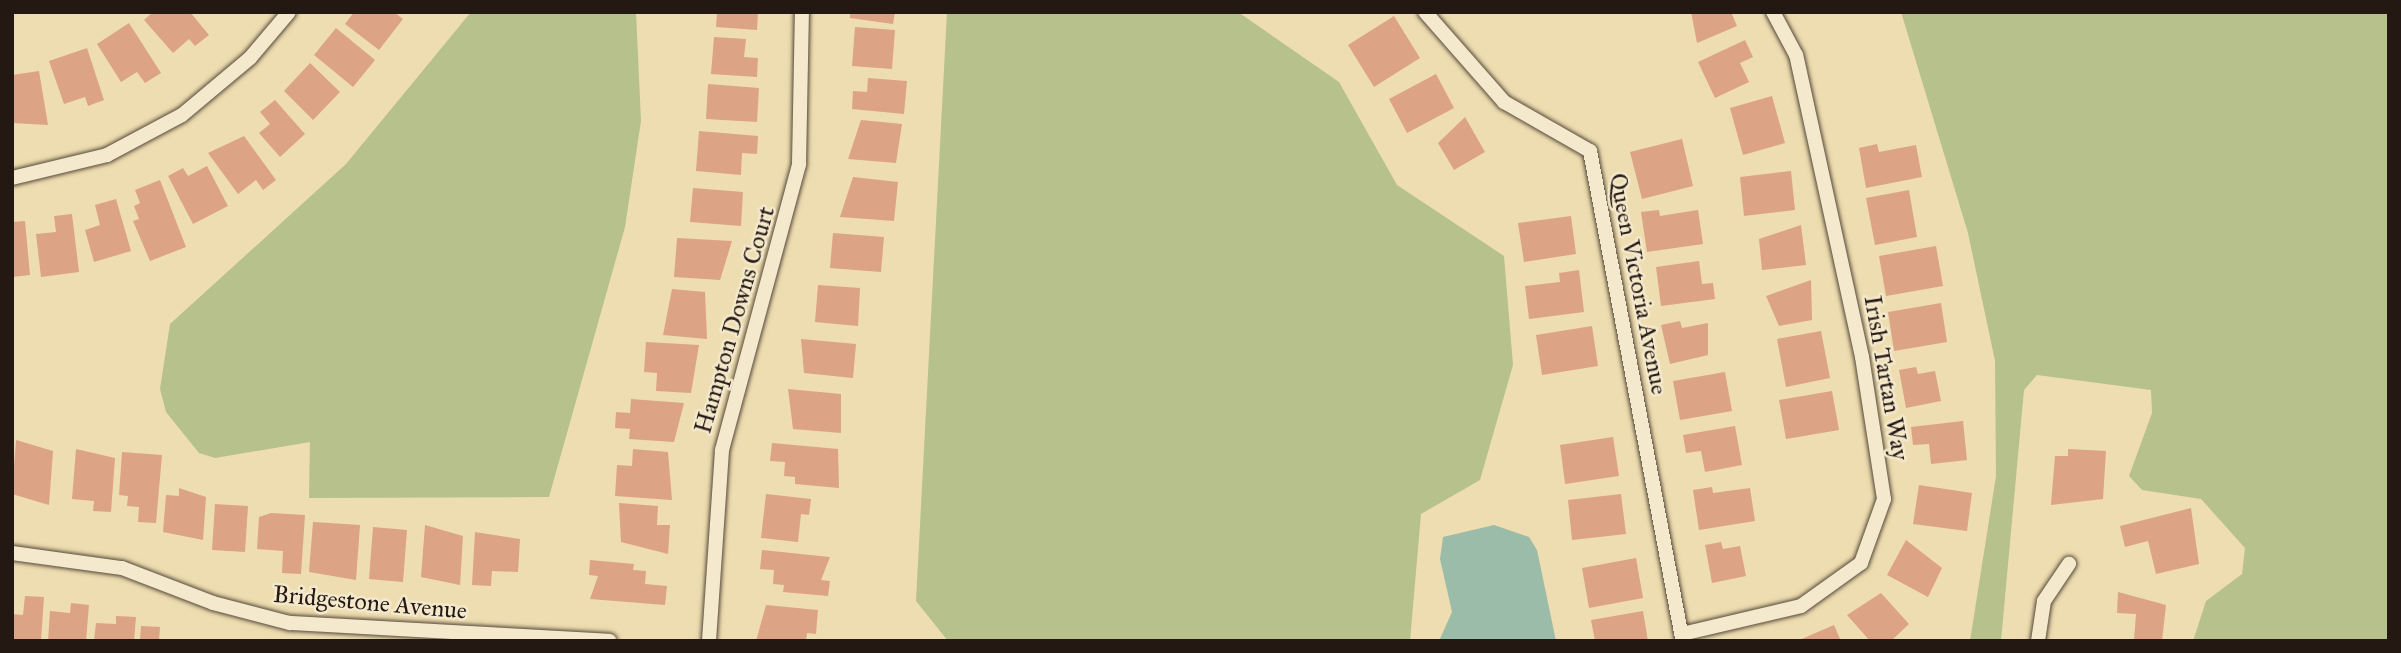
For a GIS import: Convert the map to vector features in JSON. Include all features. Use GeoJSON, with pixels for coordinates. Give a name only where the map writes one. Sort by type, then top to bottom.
{"type":"FeatureCollection","features":[{"type":"Feature","properties":{"kind":"street"},"geometry":{"type":"LineString","coordinates":[[12,178],[107,155],[182,116],[235,73],[289,12]]}},
{"type":"Feature","properties":{"kind":"street","name":"Hampton Downs Court"},"geometry":{"type":"LineString","coordinates":[[709,641],[722,450],[799,164],[802,12]]}},
{"type":"Feature","properties":{"kind":"street","name":"Queen Victoria Avenue"},"geometry":{"type":"LineString","coordinates":[[1425,12],[1504,102],[1590,151],[1682,637]]}},
{"type":"Feature","properties":{"kind":"street","name":"Irish Tartan Way"},"geometry":{"type":"LineString","coordinates":[[1682,637],[1801,606],[1861,564],[1884,499],[1862,357],[1796,55],[1773,12]]}},
{"type":"Feature","properties":{"kind":"street","name":"Bridgestone Avenue"},"geometry":{"type":"LineString","coordinates":[[12,553],[122,568],[213,603],[289,623],[608,641]]}},
{"type":"Feature","properties":{"kind":"street"},"geometry":{"type":"LineString","coordinates":[[2038,641],[2044,601],[2069,564]]}},
{"type":"Feature","properties":{"kind":"green space"},"geometry":{"type":"Polygon","coordinates":[[[471,12],[636,12],[641,121],[625,227],[549,497],[309,498],[310,442],[215,458],[199,453],[166,412],[160,389],[170,324],[346,164],[471,12]]]}},
{"type":"Feature","properties":{"kind":"green space"},"geometry":{"type":"Polygon","coordinates":[[[947,12],[1238,12],[1339,82],[1397,185],[1504,256],[1513,365],[1480,480],[1421,514],[1410,641],[948,641],[916,601],[947,12]]]}},
{"type":"Feature","properties":{"kind":"green space"},"geometry":{"type":"Polygon","coordinates":[[[1901,12],[2389,12],[2389,641],[2193,641],[2206,601],[2242,574],[2245,548],[2201,499],[2142,490],[2129,476],[2152,413],[2151,390],[2037,375],[2024,390],[2001,641],[1970,641],[1996,476],[1995,361],[1968,233],[1901,12]]]}},
{"type":"Feature","properties":{"kind":"shaded area"},"geometry":{"type":"Polygon","coordinates":[[[1494,525],[1529,537],[1537,550],[1556,641],[1439,641],[1452,612],[1440,559],[1443,537],[1494,525]]]}},
{"type":"Feature","properties":{"kind":"building"},"geometry":{"type":"Polygon","coordinates":[[[153,12],[190,12],[209,35],[195,46],[189,39],[173,53],[144,20],[153,12]]]}},
{"type":"Feature","properties":{"kind":"building"},"geometry":{"type":"Polygon","coordinates":[[[354,12],[394,12],[403,19],[379,50],[345,24],[354,12]]]}},
{"type":"Feature","properties":{"kind":"building"},"geometry":{"type":"Polygon","coordinates":[[[717,12],[758,12],[757,30],[716,27],[717,12]]]}},
{"type":"Feature","properties":{"kind":"building"},"geometry":{"type":"Polygon","coordinates":[[[850,12],[895,12],[893,24],[850,18],[850,12]]]}},
{"type":"Feature","properties":{"kind":"building"},"geometry":{"type":"Polygon","coordinates":[[[1691,12],[1731,12],[1737,26],[1697,43],[1691,12]]]}},
{"type":"Feature","properties":{"kind":"building"},"geometry":{"type":"Polygon","coordinates":[[[1394,16],[1420,58],[1374,87],[1348,45],[1394,16]]]}},
{"type":"Feature","properties":{"kind":"building"},"geometry":{"type":"Polygon","coordinates":[[[129,23],[161,73],[145,83],[137,72],[121,82],[97,44],[129,23]]]}},
{"type":"Feature","properties":{"kind":"building"},"geometry":{"type":"Polygon","coordinates":[[[855,27],[895,30],[892,69],[852,66],[855,27]]]}},
{"type":"Feature","properties":{"kind":"building"},"geometry":{"type":"Polygon","coordinates":[[[336,28],[375,60],[353,87],[314,55],[336,28]]]}},
{"type":"Feature","properties":{"kind":"building"},"geometry":{"type":"Polygon","coordinates":[[[714,37],[746,39],[744,57],[758,58],[757,77],[711,74],[714,37]]]}},
{"type":"Feature","properties":{"kind":"building"},"geometry":{"type":"Polygon","coordinates":[[[1745,40],[1753,57],[1740,63],[1749,82],[1715,98],[1698,62],[1745,40]]]}},
{"type":"Feature","properties":{"kind":"building"},"geometry":{"type":"Polygon","coordinates":[[[87,48],[104,100],[88,106],[85,97],[64,104],[49,61],[87,48]]]}},
{"type":"Feature","properties":{"kind":"building"},"geometry":{"type":"Polygon","coordinates":[[[310,63],[340,92],[313,120],[284,91],[310,63]]]}},
{"type":"Feature","properties":{"kind":"building"},"geometry":{"type":"Polygon","coordinates":[[[39,71],[48,125],[12,123],[12,75],[39,71]]]}},
{"type":"Feature","properties":{"kind":"building"},"geometry":{"type":"Polygon","coordinates":[[[1436,74],[1454,108],[1407,133],[1389,99],[1436,74]]]}},
{"type":"Feature","properties":{"kind":"building"},"geometry":{"type":"Polygon","coordinates":[[[868,78],[907,81],[904,114],[852,109],[853,91],[867,92],[868,78]]]}},
{"type":"Feature","properties":{"kind":"building"},"geometry":{"type":"Polygon","coordinates":[[[708,84],[759,88],[757,122],[706,119],[708,84]]]}},
{"type":"Feature","properties":{"kind":"building"},"geometry":{"type":"Polygon","coordinates":[[[1772,96],[1785,143],[1743,155],[1730,108],[1772,96]]]}},
{"type":"Feature","properties":{"kind":"building"},"geometry":{"type":"Polygon","coordinates":[[[275,100],[305,134],[280,157],[259,133],[270,124],[260,112],[275,100]]]}},
{"type":"Feature","properties":{"kind":"building"},"geometry":{"type":"Polygon","coordinates":[[[1465,117],[1485,152],[1454,170],[1438,143],[1465,117]]]}},
{"type":"Feature","properties":{"kind":"building"},"geometry":{"type":"Polygon","coordinates":[[[861,120],[902,124],[896,163],[848,159],[861,120]]]}},
{"type":"Feature","properties":{"kind":"building"},"geometry":{"type":"Polygon","coordinates":[[[699,131],[758,136],[757,154],[742,153],[741,175],[696,171],[699,131]]]}},
{"type":"Feature","properties":{"kind":"building"},"geometry":{"type":"Polygon","coordinates":[[[244,136],[276,180],[263,190],[256,180],[238,194],[208,153],[244,136]]]}},
{"type":"Feature","properties":{"kind":"building"},"geometry":{"type":"Polygon","coordinates":[[[1682,139],[1693,186],[1642,199],[1630,152],[1682,139]]]}},
{"type":"Feature","properties":{"kind":"building"},"geometry":{"type":"Polygon","coordinates":[[[1877,144],[1879,152],[1916,145],[1922,177],[1866,188],[1859,148],[1877,144]]]}},
{"type":"Feature","properties":{"kind":"building"},"geometry":{"type":"Polygon","coordinates":[[[207,166],[228,206],[193,224],[168,176],[183,168],[188,176],[207,166]]]}},
{"type":"Feature","properties":{"kind":"building"},"geometry":{"type":"Polygon","coordinates":[[[1791,171],[1795,210],[1744,216],[1740,177],[1791,171]]]}},
{"type":"Feature","properties":{"kind":"building"},"geometry":{"type":"Polygon","coordinates":[[[853,177],[898,182],[894,221],[840,217],[853,177]]]}},
{"type":"Feature","properties":{"kind":"building"},"geometry":{"type":"Polygon","coordinates":[[[160,180],[186,247],[150,261],[133,221],[139,219],[134,206],[140,203],[135,190],[160,180]]]}},
{"type":"Feature","properties":{"kind":"building"},"geometry":{"type":"Polygon","coordinates":[[[693,188],[743,192],[741,226],[690,222],[693,188]]]}},
{"type":"Feature","properties":{"kind":"building"},"geometry":{"type":"Polygon","coordinates":[[[1909,190],[1917,237],[1875,245],[1866,198],[1909,190]]]}},
{"type":"Feature","properties":{"kind":"building"},"geometry":{"type":"Polygon","coordinates":[[[116,199],[131,251],[94,262],[85,230],[100,225],[95,205],[116,199]]]}},
{"type":"Feature","properties":{"kind":"building"},"geometry":{"type":"Polygon","coordinates":[[[1659,210],[1660,216],[1698,210],[1703,244],[1647,252],[1641,212],[1659,210]]]}},
{"type":"Feature","properties":{"kind":"building"},"geometry":{"type":"Polygon","coordinates":[[[72,214],[79,272],[41,277],[36,234],[56,232],[54,216],[72,214]]]}},
{"type":"Feature","properties":{"kind":"building"},"geometry":{"type":"Polygon","coordinates":[[[1571,216],[1576,254],[1524,262],[1518,223],[1571,216]]]}},
{"type":"Feature","properties":{"kind":"building"},"geometry":{"type":"Polygon","coordinates":[[[25,221],[30,275],[12,277],[12,222],[25,221]]]}},
{"type":"Feature","properties":{"kind":"building"},"geometry":{"type":"Polygon","coordinates":[[[1801,225],[1806,265],[1762,270],[1759,239],[1801,225]]]}},
{"type":"Feature","properties":{"kind":"building"},"geometry":{"type":"Polygon","coordinates":[[[833,233],[884,237],[881,272],[830,268],[833,233]]]}},
{"type":"Feature","properties":{"kind":"building"},"geometry":{"type":"Polygon","coordinates":[[[677,238],[732,241],[720,280],[674,277],[677,238]]]}},
{"type":"Feature","properties":{"kind":"building"},"geometry":{"type":"Polygon","coordinates":[[[1936,246],[1943,286],[1886,296],[1879,256],[1936,246]]]}},
{"type":"Feature","properties":{"kind":"building"},"geometry":{"type":"Polygon","coordinates":[[[1699,261],[1702,284],[1713,283],[1715,299],[1661,306],[1656,267],[1699,261]]]}},
{"type":"Feature","properties":{"kind":"building"},"geometry":{"type":"Polygon","coordinates":[[[1579,270],[1584,312],[1529,319],[1525,286],[1560,282],[1559,273],[1579,270]]]}},
{"type":"Feature","properties":{"kind":"building"},"geometry":{"type":"Polygon","coordinates":[[[1811,280],[1812,320],[1779,326],[1766,296],[1811,280]]]}},
{"type":"Feature","properties":{"kind":"building"},"geometry":{"type":"Polygon","coordinates":[[[818,285],[860,288],[858,326],[815,322],[818,285]]]}},
{"type":"Feature","properties":{"kind":"building"},"geometry":{"type":"Polygon","coordinates":[[[672,289],[705,292],[707,339],[663,335],[672,289]]]}},
{"type":"Feature","properties":{"kind":"building"},"geometry":{"type":"Polygon","coordinates":[[[1941,303],[1947,342],[1894,351],[1888,312],[1941,303]]]}},
{"type":"Feature","properties":{"kind":"building"},"geometry":{"type":"Polygon","coordinates":[[[1680,321],[1682,328],[1708,323],[1708,355],[1670,364],[1661,325],[1680,321]]]}},
{"type":"Feature","properties":{"kind":"building"},"geometry":{"type":"Polygon","coordinates":[[[1592,326],[1598,366],[1542,375],[1536,335],[1592,326]]]}},
{"type":"Feature","properties":{"kind":"building"},"geometry":{"type":"Polygon","coordinates":[[[1821,331],[1830,378],[1786,387],[1777,339],[1821,331]]]}},
{"type":"Feature","properties":{"kind":"building"},"geometry":{"type":"Polygon","coordinates":[[[801,339],[856,344],[853,378],[804,373],[801,339]]]}},
{"type":"Feature","properties":{"kind":"building"},"geometry":{"type":"Polygon","coordinates":[[[646,342],[699,345],[691,393],[656,391],[657,373],[644,372],[646,342]]]}},
{"type":"Feature","properties":{"kind":"building"},"geometry":{"type":"Polygon","coordinates":[[[1916,367],[1918,374],[1935,371],[1941,401],[1906,408],[1899,370],[1916,367]]]}},
{"type":"Feature","properties":{"kind":"building"},"geometry":{"type":"Polygon","coordinates":[[[1725,372],[1732,411],[1680,420],[1673,381],[1725,372]]]}},
{"type":"Feature","properties":{"kind":"building"},"geometry":{"type":"Polygon","coordinates":[[[788,389],[841,394],[841,433],[793,429],[788,389]]]}},
{"type":"Feature","properties":{"kind":"building"},"geometry":{"type":"Polygon","coordinates":[[[1832,391],[1839,430],[1786,439],[1779,400],[1832,391]]]}},
{"type":"Feature","properties":{"kind":"building"},"geometry":{"type":"Polygon","coordinates":[[[631,399],[684,403],[674,442],[629,439],[630,429],[615,428],[616,412],[630,413],[631,399]]]}},
{"type":"Feature","properties":{"kind":"building"},"geometry":{"type":"Polygon","coordinates":[[[1963,421],[1967,460],[1931,464],[1929,444],[1913,445],[1911,427],[1963,421]]]}},
{"type":"Feature","properties":{"kind":"building"},"geometry":{"type":"Polygon","coordinates":[[[1735,426],[1742,465],[1705,472],[1701,451],[1686,453],[1683,435],[1735,426]]]}},
{"type":"Feature","properties":{"kind":"building"},"geometry":{"type":"Polygon","coordinates":[[[1613,437],[1619,476],[1565,484],[1560,445],[1613,437]]]}},
{"type":"Feature","properties":{"kind":"building"},"geometry":{"type":"Polygon","coordinates":[[[16,440],[53,451],[49,505],[12,494],[16,440]]]}},
{"type":"Feature","properties":{"kind":"building"},"geometry":{"type":"Polygon","coordinates":[[[772,443],[838,449],[839,488],[795,484],[795,477],[784,476],[785,462],[770,461],[772,443]]]}},
{"type":"Feature","properties":{"kind":"building"},"geometry":{"type":"Polygon","coordinates":[[[76,449],[115,458],[111,512],[93,511],[94,501],[72,499],[76,449]]]}},
{"type":"Feature","properties":{"kind":"building"},"geometry":{"type":"Polygon","coordinates":[[[633,449],[668,452],[672,500],[615,496],[617,465],[632,466],[633,449]]]}},
{"type":"Feature","properties":{"kind":"building"},"geometry":{"type":"Polygon","coordinates":[[[2068,449],[2106,451],[2103,499],[2051,505],[2055,456],[2068,456],[2068,449]]]}},
{"type":"Feature","properties":{"kind":"building"},"geometry":{"type":"Polygon","coordinates":[[[122,452],[162,455],[156,523],[138,522],[139,507],[127,506],[128,496],[119,495],[122,452]]]}},
{"type":"Feature","properties":{"kind":"building"},"geometry":{"type":"Polygon","coordinates":[[[1919,485],[1972,493],[1967,531],[1913,524],[1919,485]]]}},
{"type":"Feature","properties":{"kind":"building"},"geometry":{"type":"Polygon","coordinates":[[[1712,487],[1713,493],[1750,488],[1755,521],[1699,530],[1693,490],[1712,487]]]}},
{"type":"Feature","properties":{"kind":"building"},"geometry":{"type":"Polygon","coordinates":[[[179,488],[206,497],[203,540],[163,532],[166,495],[179,496],[179,488]]]}},
{"type":"Feature","properties":{"kind":"building"},"geometry":{"type":"Polygon","coordinates":[[[766,494],[811,499],[809,515],[801,514],[798,542],[761,538],[766,494]]]}},
{"type":"Feature","properties":{"kind":"building"},"geometry":{"type":"Polygon","coordinates":[[[1621,494],[1626,534],[1572,540],[1568,500],[1621,494]]]}},
{"type":"Feature","properties":{"kind":"building"},"geometry":{"type":"Polygon","coordinates":[[[619,503],[658,506],[657,525],[670,525],[668,554],[621,542],[619,503]]]}},
{"type":"Feature","properties":{"kind":"building"},"geometry":{"type":"Polygon","coordinates":[[[215,504],[248,506],[245,552],[212,550],[215,504]]]}},
{"type":"Feature","properties":{"kind":"building"},"geometry":{"type":"Polygon","coordinates":[[[2191,508],[2199,564],[2156,574],[2148,541],[2125,547],[2120,526],[2191,508]]]}},
{"type":"Feature","properties":{"kind":"building"},"geometry":{"type":"Polygon","coordinates":[[[271,513],[305,515],[301,574],[282,573],[283,551],[257,549],[259,517],[271,513]]]}},
{"type":"Feature","properties":{"kind":"building"},"geometry":{"type":"Polygon","coordinates":[[[313,522],[360,525],[356,580],[309,572],[313,522]]]}},
{"type":"Feature","properties":{"kind":"building"},"geometry":{"type":"Polygon","coordinates":[[[425,525],[463,536],[460,585],[421,577],[425,525]]]}},
{"type":"Feature","properties":{"kind":"building"},"geometry":{"type":"Polygon","coordinates":[[[373,527],[407,530],[403,582],[369,579],[373,527]]]}},
{"type":"Feature","properties":{"kind":"building"},"geometry":{"type":"Polygon","coordinates":[[[475,532],[520,539],[518,572],[492,571],[491,586],[472,585],[475,532]]]}},
{"type":"Feature","properties":{"kind":"building"},"geometry":{"type":"Polygon","coordinates":[[[1906,540],[1942,568],[1928,597],[1887,575],[1906,540]]]}},
{"type":"Feature","properties":{"kind":"building"},"geometry":{"type":"Polygon","coordinates":[[[1721,542],[1723,549],[1740,546],[1746,576],[1712,583],[1705,545],[1721,542]]]}},
{"type":"Feature","properties":{"kind":"building"},"geometry":{"type":"Polygon","coordinates":[[[762,550],[830,557],[821,580],[830,581],[828,596],[783,592],[784,585],[773,584],[774,570],[760,569],[762,550]]]}},
{"type":"Feature","properties":{"kind":"building"},"geometry":{"type":"Polygon","coordinates":[[[1636,558],[1643,598],[1589,608],[1582,568],[1636,558]]]}},
{"type":"Feature","properties":{"kind":"building"},"geometry":{"type":"Polygon","coordinates":[[[590,560],[634,564],[633,570],[646,571],[645,584],[667,586],[665,605],[590,599],[598,576],[589,575],[590,560]]]}},
{"type":"Feature","properties":{"kind":"building"},"geometry":{"type":"Polygon","coordinates":[[[2118,592],[2166,605],[2162,641],[2134,640],[2136,614],[2117,613],[2118,592]]]}},
{"type":"Feature","properties":{"kind":"building"},"geometry":{"type":"Polygon","coordinates":[[[1881,593],[1909,624],[1891,641],[1870,641],[1847,615],[1881,593]]]}},
{"type":"Feature","properties":{"kind":"building"},"geometry":{"type":"Polygon","coordinates":[[[25,596],[44,597],[41,641],[12,641],[12,614],[23,615],[25,596]]]}},
{"type":"Feature","properties":{"kind":"building"},"geometry":{"type":"Polygon","coordinates":[[[71,603],[89,605],[86,641],[48,641],[50,611],[70,613],[71,603]]]}},
{"type":"Feature","properties":{"kind":"building"},"geometry":{"type":"Polygon","coordinates":[[[766,605],[818,610],[816,634],[807,633],[806,641],[756,641],[766,605]]]}},
{"type":"Feature","properties":{"kind":"building"},"geometry":{"type":"Polygon","coordinates":[[[1643,611],[1648,641],[1595,641],[1591,620],[1643,611]]]}},
{"type":"Feature","properties":{"kind":"building"},"geometry":{"type":"Polygon","coordinates":[[[116,616],[136,617],[134,641],[94,641],[96,623],[116,624],[116,616]]]}},
{"type":"Feature","properties":{"kind":"building"},"geometry":{"type":"Polygon","coordinates":[[[1834,625],[1841,641],[1797,641],[1834,625]]]}},
{"type":"Feature","properties":{"kind":"building"},"geometry":{"type":"Polygon","coordinates":[[[141,626],[160,627],[159,641],[140,641],[141,626]]]}}]}
